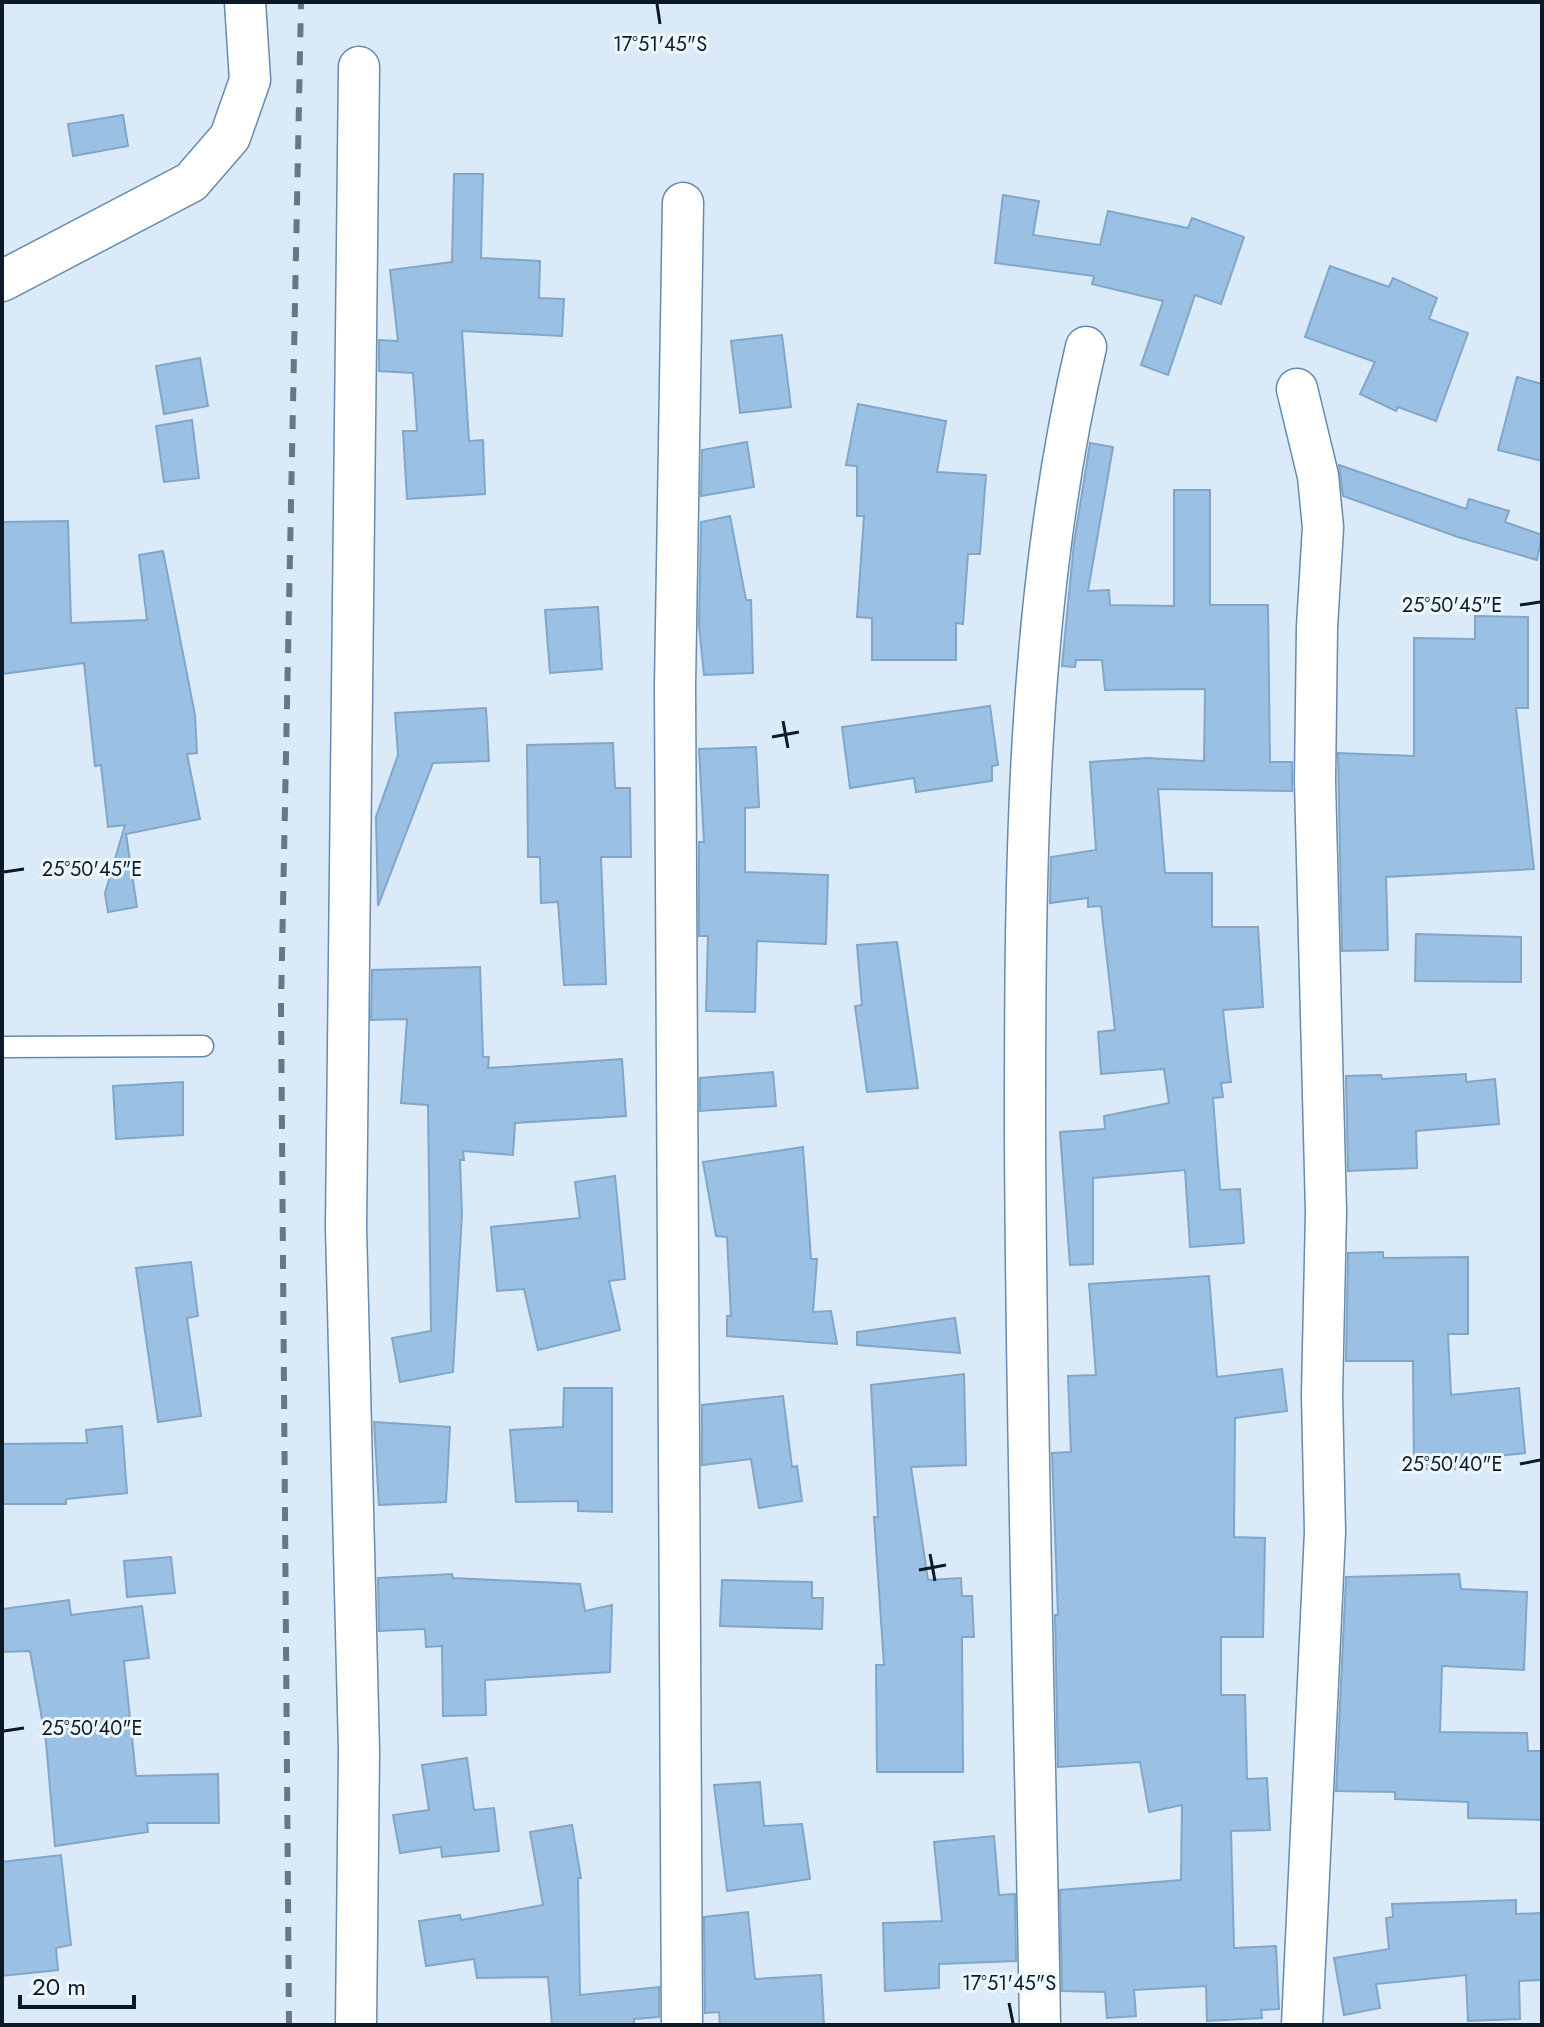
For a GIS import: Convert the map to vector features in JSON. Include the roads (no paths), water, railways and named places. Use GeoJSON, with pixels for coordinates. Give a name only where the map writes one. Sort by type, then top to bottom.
{"type":"FeatureCollection","features":[{"type":"Feature","properties":{"kind":"street"},"geometry":{"type":"LineString","coordinates":[[2,281],[191,182],[230,137],[250,80],[245,2]]}},
{"type":"Feature","properties":{"kind":"street"},"geometry":{"type":"LineString","coordinates":[[356,2025],[359,1751],[346,1227],[359,67]]}},
{"type":"Feature","properties":{"kind":"street"},"geometry":{"type":"LineString","coordinates":[[682,2025],[675,686],[683,203]]}},
{"type":"Feature","properties":{"kind":"street"},"geometry":{"type":"LineString","coordinates":[[1040,2025],[1025,1239],[1025,879],[1043,620],[1071,408],[1086,347]]}},
{"type":"Feature","properties":{"kind":"street"},"geometry":{"type":"LineString","coordinates":[[1297,389],[1318,476],[1323,527],[1317,627],[1315,781],[1326,1212],[1322,1395],[1325,1532],[1302,2025]]}},
{"type":"Feature","properties":{"kind":"lane"},"geometry":{"type":"LineString","coordinates":[[2,1047],[203,1046]]}},
{"type":"Feature","properties":{"kind":"railway"},"geometry":{"type":"LineString","coordinates":[[289,2025],[281,1006],[301,2]]}}]}
